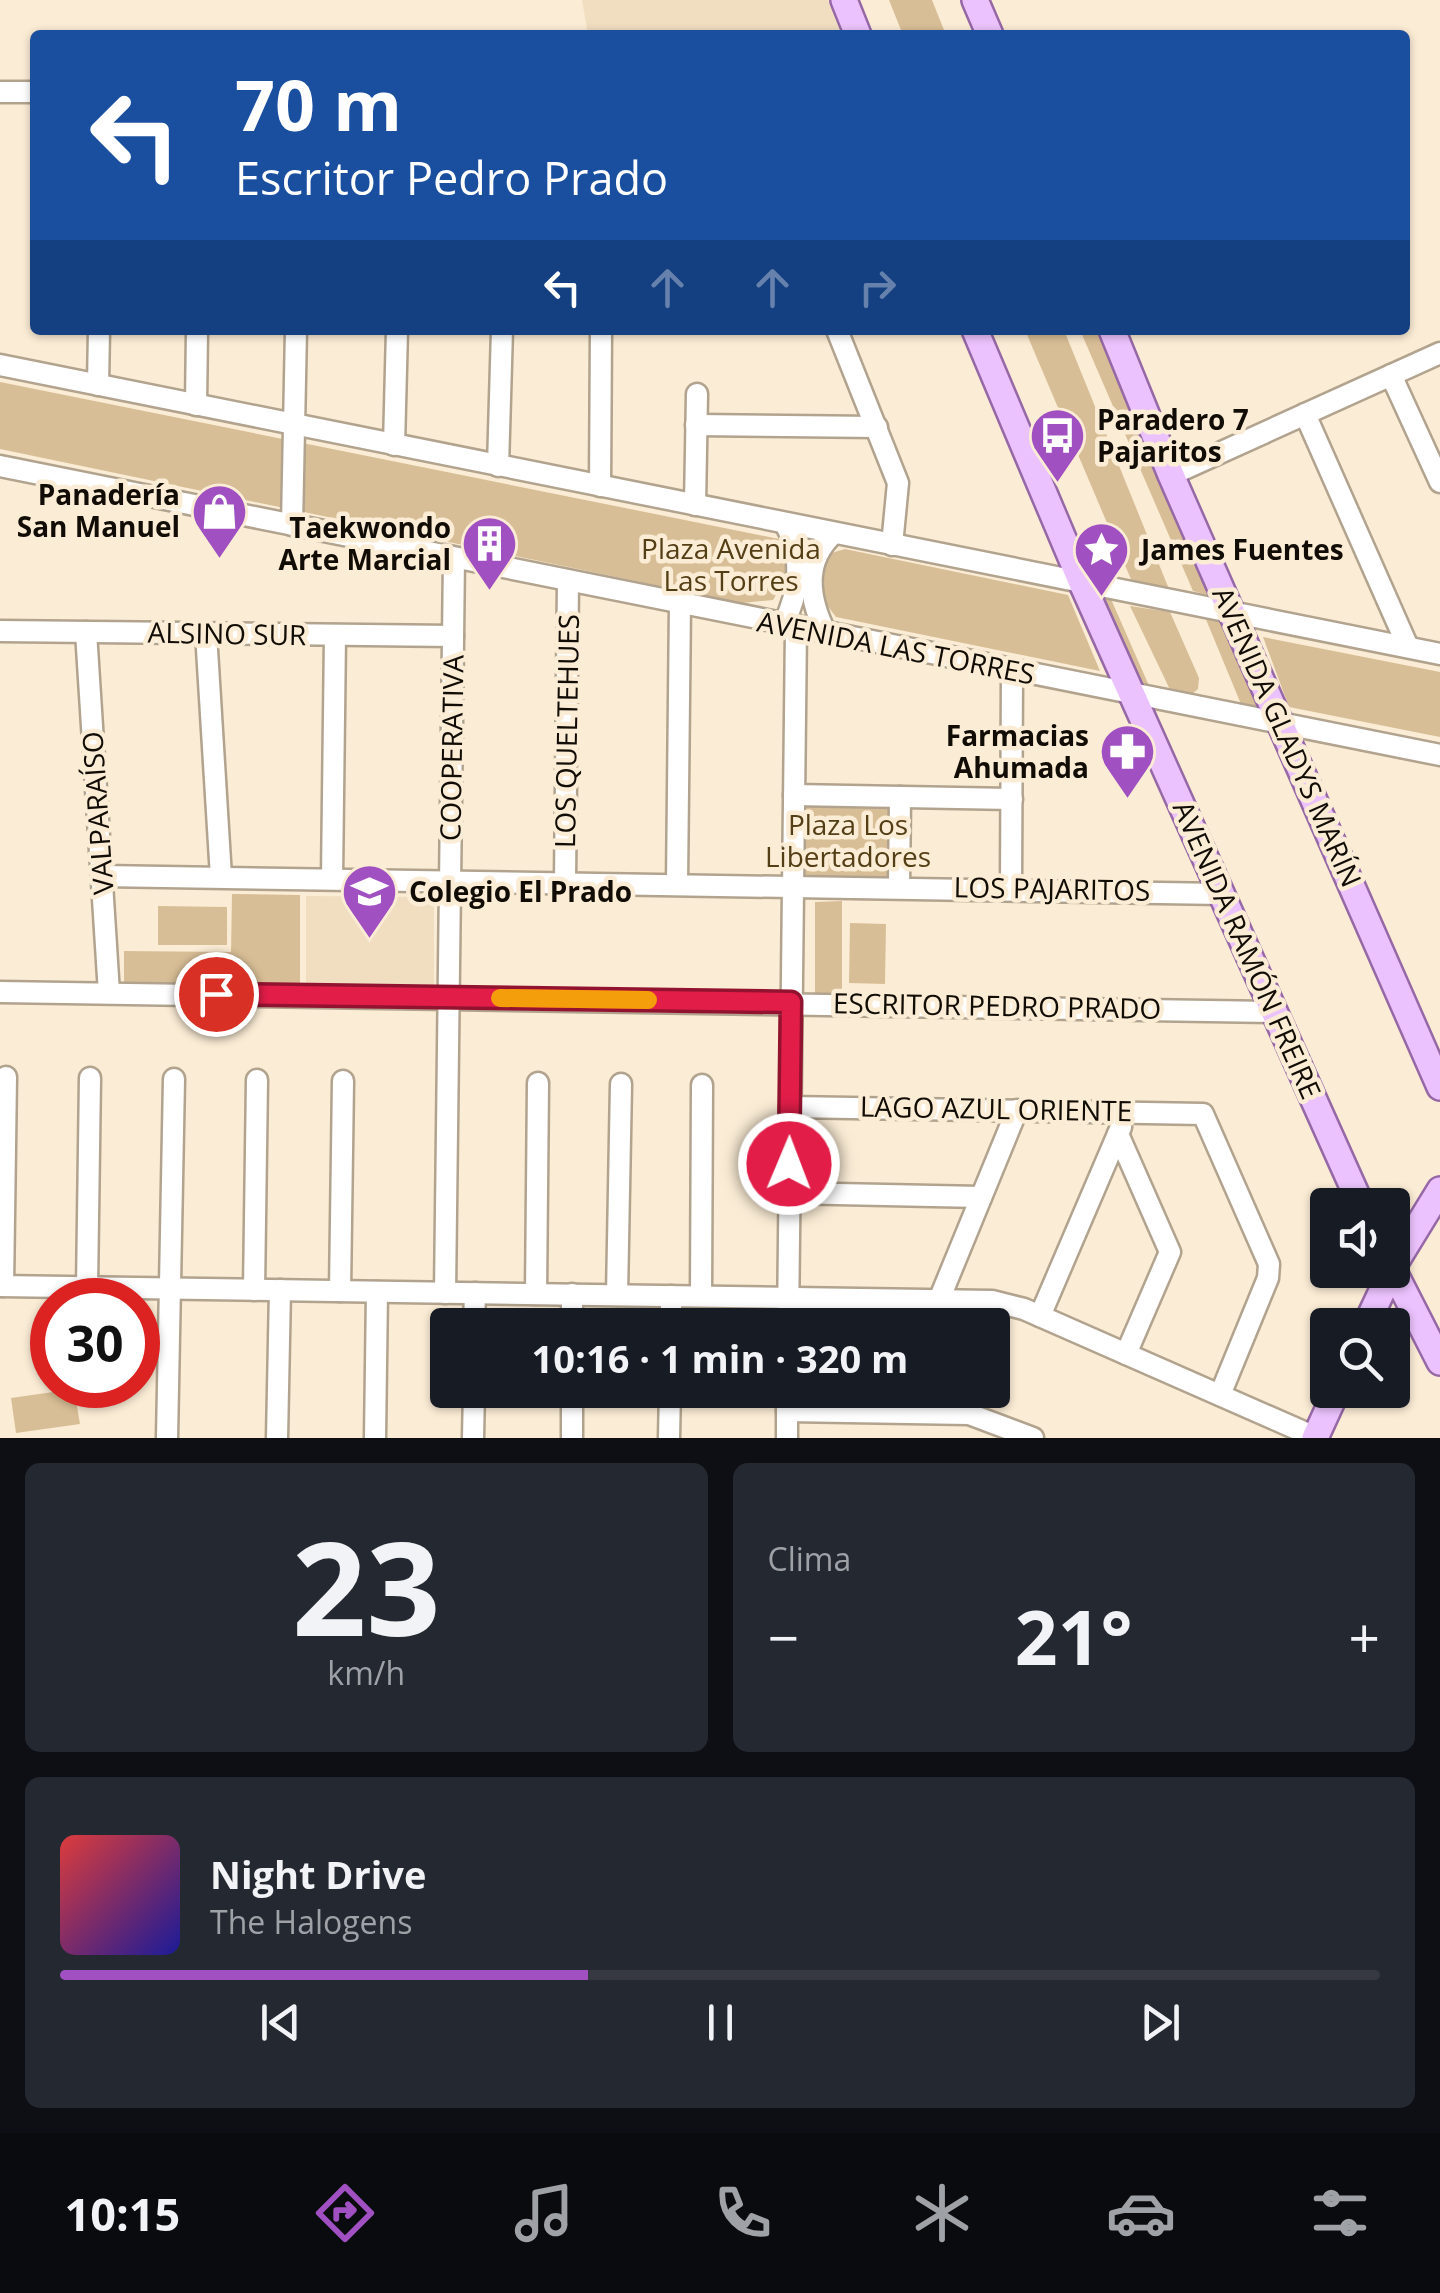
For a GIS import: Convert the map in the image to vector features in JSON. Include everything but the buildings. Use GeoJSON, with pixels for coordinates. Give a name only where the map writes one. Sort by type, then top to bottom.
{"type":"FeatureCollection","features":[{"type":"Feature","properties":{"kind":"main road"},"geometry":{"type":"LineString","coordinates":[[844,0],[856,30]]}},
{"type":"Feature","properties":{"kind":"main road"},"geometry":{"type":"LineString","coordinates":[[975,0],[988,30]]}},
{"type":"Feature","properties":{"kind":"main road"},"geometry":{"type":"LineString","coordinates":[[977,335],[1081,581],[1135,695]]}},
{"type":"Feature","properties":{"kind":"main road","name":"AVENIDA GLADYS MARÍN"},"geometry":{"type":"LineString","coordinates":[[1114,335],[1170,475],[1440,1088]]}},
{"type":"Feature","properties":{"kind":"main road","name":"AVENIDA RAMÓN FREIRE"},"geometry":{"type":"LineString","coordinates":[[1135,695],[1354,1188]]}},
{"type":"Feature","properties":{"kind":"main road"},"geometry":{"type":"LineString","coordinates":[[1410,1239],[1440,1190]]}},
{"type":"Feature","properties":{"kind":"main road"},"geometry":{"type":"LineString","coordinates":[[1402,1288],[1440,1362]]}},
{"type":"Feature","properties":{"kind":"main road"},"geometry":{"type":"LineString","coordinates":[[1379,1308],[1390,1299],[1412,1306]]}},
{"type":"Feature","properties":{"kind":"main road"},"geometry":{"type":"LineString","coordinates":[[1315,1438],[1329,1408]]}},
{"type":"Feature","properties":{"kind":"street"},"geometry":{"type":"LineString","coordinates":[[0,92],[30,92]]}},
{"type":"Feature","properties":{"kind":"street"},"geometry":{"type":"LineString","coordinates":[[98,385],[99,335]]}},
{"type":"Feature","properties":{"kind":"street"},"geometry":{"type":"LineString","coordinates":[[196,405],[197,335]]}},
{"type":"Feature","properties":{"kind":"street"},"geometry":{"type":"LineString","coordinates":[[292,526],[296,335]]}},
{"type":"Feature","properties":{"kind":"street"},"geometry":{"type":"LineString","coordinates":[[394,446],[397,335]]}},
{"type":"Feature","properties":{"kind":"street"},"geometry":{"type":"LineString","coordinates":[[498,466],[502,335]]}},
{"type":"Feature","properties":{"kind":"street"},"geometry":{"type":"LineString","coordinates":[[600,486],[601,335]]}},
{"type":"Feature","properties":{"kind":"street"},"geometry":{"type":"LineString","coordinates":[[839,335],[898,483],[892,545]]}},
{"type":"Feature","properties":{"kind":"street"},"geometry":{"type":"LineString","coordinates":[[1170,475],[1440,353]]}},
{"type":"Feature","properties":{"kind":"street"},"geometry":{"type":"LineString","coordinates":[[0,365],[1440,654]]}},
{"type":"Feature","properties":{"kind":"street"},"geometry":{"type":"LineString","coordinates":[[1391,375],[1440,482]]}},
{"type":"Feature","properties":{"kind":"street"},"geometry":{"type":"LineString","coordinates":[[694,505],[697,394]]}},
{"type":"Feature","properties":{"kind":"street"},"geometry":{"type":"LineString","coordinates":[[1305,414],[1408,647]]}},
{"type":"Feature","properties":{"kind":"street"},"geometry":{"type":"LineString","coordinates":[[696,425],[876,427]]}},
{"type":"Feature","properties":{"kind":"street","name":"AVENIDA LAS TORRES"},"geometry":{"type":"LineString","coordinates":[[0,466],[1440,755]]}},
{"type":"Feature","properties":{"kind":"street"},"geometry":{"type":"LineString","coordinates":[[785,524],[794,542],[797,582],[789,626],[794,795],[788,1308]]}},
{"type":"Feature","properties":{"kind":"street"},"geometry":{"type":"LineString","coordinates":[[826,634],[814,604],[811,578],[820,549],[834,533]]}},
{"type":"Feature","properties":{"kind":"street","name":"COOPERATIVA"},"geometry":{"type":"LineString","coordinates":[[445,1292],[454,558]]}},
{"type":"Feature","properties":{"kind":"street","name":"LOS QUELTEHUES"},"geometry":{"type":"LineString","coordinates":[[565,881],[568,582]]}},
{"type":"Feature","properties":{"kind":"street"},"geometry":{"type":"LineString","coordinates":[[677,883],[680,604]]}},
{"type":"Feature","properties":{"kind":"street","name":"ALSINO SUR"},"geometry":{"type":"LineString","coordinates":[[0,631],[454,636]]}},
{"type":"Feature","properties":{"kind":"street","name":"VALPARAÍSO"},"geometry":{"type":"LineString","coordinates":[[86,632],[109,993]]}},
{"type":"Feature","properties":{"kind":"street"},"geometry":{"type":"LineString","coordinates":[[206,634],[221,877]]}},
{"type":"Feature","properties":{"kind":"street"},"geometry":{"type":"LineString","coordinates":[[332,878],[335,635]]}},
{"type":"Feature","properties":{"kind":"street"},"geometry":{"type":"LineString","coordinates":[[1011,887],[1012,672]]}},
{"type":"Feature","properties":{"kind":"street"},"geometry":{"type":"LineString","coordinates":[[794,795],[1012,799]]}},
{"type":"Feature","properties":{"kind":"street"},"geometry":{"type":"LineString","coordinates":[[899,886],[900,797]]}},
{"type":"Feature","properties":{"kind":"street","name":"LOS PAJARITOS"},"geometry":{"type":"LineString","coordinates":[[102,876],[1011,887],[1223,894]]}},
{"type":"Feature","properties":{"kind":"street","name":"ESCRITOR PEDRO PRADO"},"geometry":{"type":"LineString","coordinates":[[0,992],[1274,1012]]}},
{"type":"Feature","properties":{"kind":"street"},"geometry":{"type":"LineString","coordinates":[[6,1077],[2,1286],[30,1287]]}},
{"type":"Feature","properties":{"kind":"street"},"geometry":{"type":"LineString","coordinates":[[88,1278],[90,1078]]}},
{"type":"Feature","properties":{"kind":"street"},"geometry":{"type":"LineString","coordinates":[[167,1438],[174,1079]]}},
{"type":"Feature","properties":{"kind":"street"},"geometry":{"type":"LineString","coordinates":[[254,1290],[257,1080]]}},
{"type":"Feature","properties":{"kind":"street"},"geometry":{"type":"LineString","coordinates":[[340,1291],[343,1081]]}},
{"type":"Feature","properties":{"kind":"street"},"geometry":{"type":"LineString","coordinates":[[536,1294],[538,1083]]}},
{"type":"Feature","properties":{"kind":"street"},"geometry":{"type":"LineString","coordinates":[[617,1295],[620,1084]]}},
{"type":"Feature","properties":{"kind":"street"},"geometry":{"type":"LineString","coordinates":[[701,1296],[702,1085]]}},
{"type":"Feature","properties":{"kind":"street","name":"LAGO AZUL ORIENTE"},"geometry":{"type":"LineString","coordinates":[[790,1107],[1203,1114],[1269,1264],[1266,1286],[1220,1396]]}},
{"type":"Feature","properties":{"kind":"street"},"geometry":{"type":"LineString","coordinates":[[939,1300],[1017,1110]]}},
{"type":"Feature","properties":{"kind":"street"},"geometry":{"type":"LineString","coordinates":[[1040,1316],[1128,1111]]}},
{"type":"Feature","properties":{"kind":"street"},"geometry":{"type":"LineString","coordinates":[[1118,1134],[1170,1252],[1126,1354]]}},
{"type":"Feature","properties":{"kind":"street"},"geometry":{"type":"LineString","coordinates":[[789,1192],[981,1197]]}},
{"type":"Feature","properties":{"kind":"street"},"geometry":{"type":"LineString","coordinates":[[160,1289],[1003,1302],[1315,1438]]}},
{"type":"Feature","properties":{"kind":"street"},"geometry":{"type":"LineString","coordinates":[[277,1438],[280,1290]]}},
{"type":"Feature","properties":{"kind":"street"},"geometry":{"type":"LineString","coordinates":[[375,1438],[377,1292]]}},
{"type":"Feature","properties":{"kind":"street"},"geometry":{"type":"LineString","coordinates":[[475,1293],[475,1308]]}},
{"type":"Feature","properties":{"kind":"street"},"geometry":{"type":"LineString","coordinates":[[572,1294],[572,1308]]}},
{"type":"Feature","properties":{"kind":"street"},"geometry":{"type":"LineString","coordinates":[[671,1296],[671,1308]]}},
{"type":"Feature","properties":{"kind":"street"},"geometry":{"type":"LineString","coordinates":[[473,1438],[474,1408]]}},
{"type":"Feature","properties":{"kind":"street"},"geometry":{"type":"LineString","coordinates":[[572,1408],[572,1438]]}},
{"type":"Feature","properties":{"kind":"street"},"geometry":{"type":"LineString","coordinates":[[669,1438],[670,1408]]}},
{"type":"Feature","properties":{"kind":"street"},"geometry":{"type":"LineString","coordinates":[[786,1438],[787,1408]]}},
{"type":"Feature","properties":{"kind":"street"},"geometry":{"type":"LineString","coordinates":[[885,1408],[969,1414],[1033,1438]]}},
{"type":"Feature","properties":{"kind":"shaded area"},"geometry":{"type":"Polygon","coordinates":[[[582,0],[828,0],[840,30],[587,30],[582,0]]]}},
{"type":"Feature","properties":{"kind":"shaded area","name":"Colegio El Prado"},"geometry":{"type":"Polygon","coordinates":[[[306,896],[434,897],[434,985],[306,984],[306,896]]]}},
{"type":"Feature","properties":{"kind":"green space"},"geometry":{"type":"Polygon","coordinates":[[[889,0],[932,0],[944,30],[901,30],[889,0]]]}},
{"type":"Feature","properties":{"kind":"green space"},"geometry":{"type":"Polygon","coordinates":[[[1027,335],[1066,335],[1169,589],[1133,584],[1027,335]]]}},
{"type":"Feature","properties":{"kind":"green space"},"geometry":{"type":"Polygon","coordinates":[[[1082,335],[1098,335],[1211,596],[1193,591],[1082,335]]]}},
{"type":"Feature","properties":{"kind":"green space","name":"Plaza Avenida Las Torres"},"geometry":{"type":"Polygon","coordinates":[[[0,382],[784,540],[791,570],[773,600],[742,603],[0,449],[0,382]]]}},
{"type":"Feature","properties":{"kind":"green space","name":"Plaza Avenida Las Torres"},"geometry":{"type":"Polygon","coordinates":[[[845,549],[1068,595],[1100,671],[836,617],[816,591],[828,554],[845,549]]]}},
{"type":"Feature","properties":{"kind":"green space"},"geometry":{"type":"Polygon","coordinates":[[[1107,590],[1150,688],[1142,687],[1099,593],[1107,590]]]}},
{"type":"Feature","properties":{"kind":"green space"},"geometry":{"type":"Polygon","coordinates":[[[1130,606],[1170,612],[1199,678],[1198,689],[1185,700],[1174,698],[1130,606]]]}},
{"type":"Feature","properties":{"kind":"green space"},"geometry":{"type":"Polygon","coordinates":[[[1205,617],[1226,621],[1261,702],[1252,710],[1243,709],[1205,617]]]}},
{"type":"Feature","properties":{"kind":"green space"},"geometry":{"type":"Polygon","coordinates":[[[1263,637],[1440,672],[1440,737],[1289,707],[1263,637]]]}},
{"type":"Feature","properties":{"kind":"green space","name":"Plaza Los Libertadores"},"geometry":{"type":"Polygon","coordinates":[[[806,803],[891,804],[890,879],[806,878],[799,873],[801,808],[806,803]]]}},
{"type":"Feature","properties":{"kind":"green space"},"geometry":{"type":"Polygon","coordinates":[[[232,894],[300,895],[300,987],[124,986],[124,951],[231,952],[232,894]]]}},
{"type":"Feature","properties":{"kind":"green space"},"geometry":{"type":"Polygon","coordinates":[[[842,901],[842,994],[815,994],[815,902],[842,901]]]}},
{"type":"Feature","properties":{"kind":"green space"},"geometry":{"type":"Polygon","coordinates":[[[158,906],[227,907],[227,945],[158,945],[158,906]]]}},
{"type":"Feature","properties":{"kind":"green space"},"geometry":{"type":"Polygon","coordinates":[[[850,923],[886,924],[885,984],[849,983],[850,923]]]}},
{"type":"Feature","properties":{"kind":"green space"},"geometry":{"type":"Polygon","coordinates":[[[30,1395],[30,1408],[77,1408],[80,1424],[16,1433],[11,1398],[30,1395]]]}},
{"type":"Feature","properties":{"kind":"slow traffic"},"geometry":{"type":"LineString","coordinates":[[500,998],[648,1000]]}},
{"type":"Feature","properties":{"kind":"place","name":"Paradero 7 Pajaritos"},"geometry":{"type":"Point","coordinates":[1058,485]}},
{"type":"Feature","properties":{"kind":"place","name":"Panadería San Manuel"},"geometry":{"type":"Point","coordinates":[219,560]}},
{"type":"Feature","properties":{"kind":"place","name":"Taekwondo Arte Marcial"},"geometry":{"type":"Point","coordinates":[490,593]}},
{"type":"Feature","properties":{"kind":"place","name":"James Fuentes"},"geometry":{"type":"Point","coordinates":[1102,599]}},
{"type":"Feature","properties":{"kind":"place","name":"Farmacias Ahumada"},"geometry":{"type":"Point","coordinates":[1128,801]}},
{"type":"Feature","properties":{"kind":"place","name":"Colegio El Prado"},"geometry":{"type":"Point","coordinates":[370,941]}},
{"type":"Feature","properties":{"kind":"route"},"geometry":{"type":"LineString","coordinates":[[216,994],[791,1002],[789,1164]]}}]}
